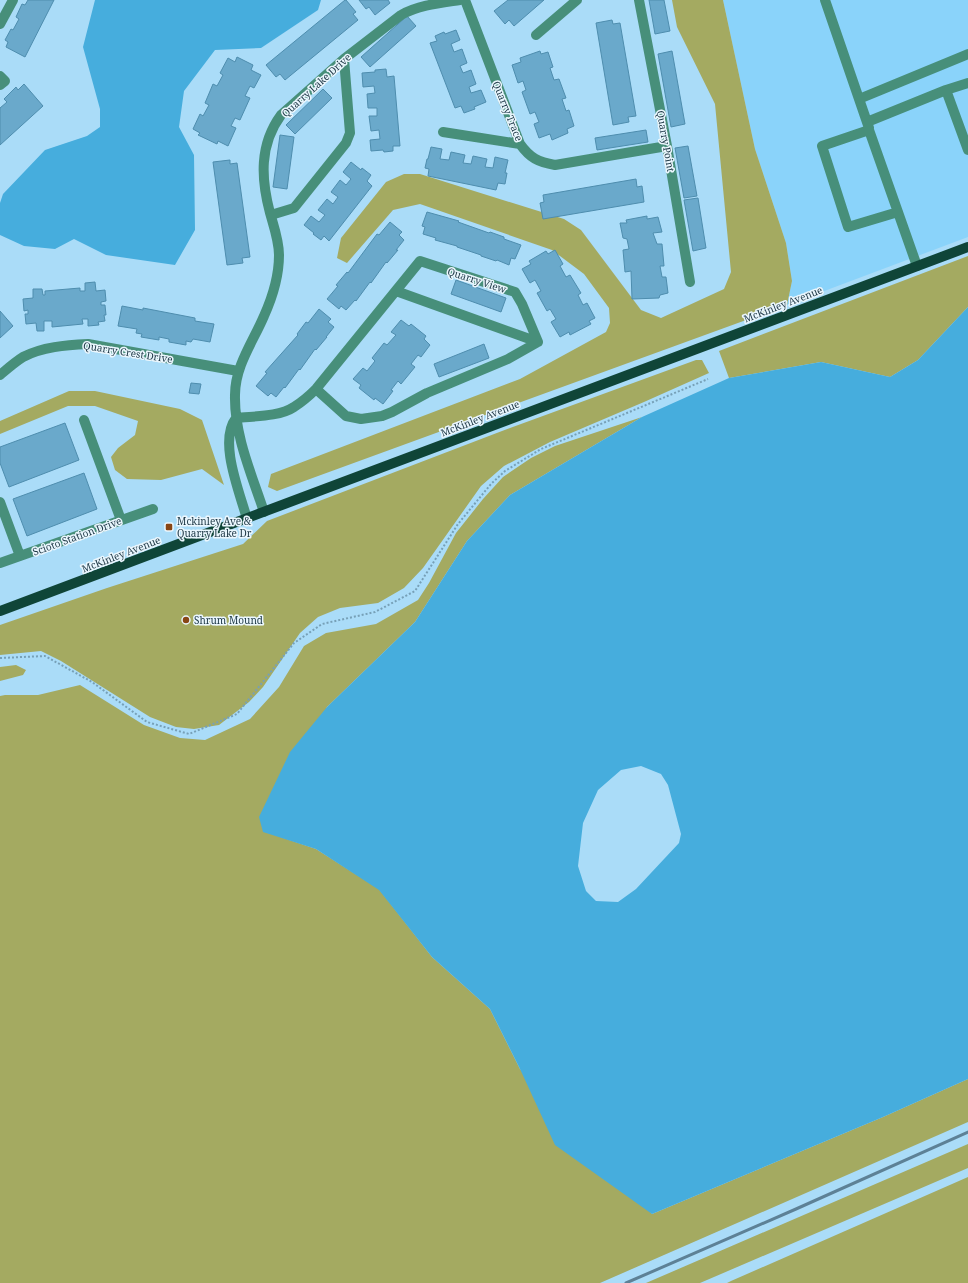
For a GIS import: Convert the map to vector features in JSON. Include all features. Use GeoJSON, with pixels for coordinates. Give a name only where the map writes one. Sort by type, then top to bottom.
{"type":"FeatureCollection","features":[{"type":"Feature","properties":{"kind":"main road","name":"McKinley Avenue"},"geometry":{"type":"LineString","coordinates":[[0,612],[968,247]]}},
{"type":"Feature","properties":{"kind":"street"},"geometry":{"type":"LineString","coordinates":[[0,24],[13,0]]}},
{"type":"Feature","properties":{"kind":"street","name":"Quarry Lake Drive"},"geometry":{"type":"LineString","coordinates":[[264,512],[244,452],[236,418],[235,394],[238,372],[241,363],[264,316],[276,282],[279,254],[276,234],[266,199],[263,173],[269,136],[281,115],[344,59],[401,15],[410,10],[460,0]]}},
{"type":"Feature","properties":{"kind":"street","name":"Quarry Trace"},"geometry":{"type":"LineString","coordinates":[[465,0],[520,144],[527,153],[535,159],[544,163],[555,165],[667,146]]}},
{"type":"Feature","properties":{"kind":"street"},"geometry":{"type":"LineString","coordinates":[[536,35],[577,0]]}},
{"type":"Feature","properties":{"kind":"street","name":"Quarry Point"},"geometry":{"type":"LineString","coordinates":[[639,0],[667,146],[690,282]]}},
{"type":"Feature","properties":{"kind":"street"},"geometry":{"type":"LineString","coordinates":[[824,0],[917,266]]}},
{"type":"Feature","properties":{"kind":"street"},"geometry":{"type":"LineString","coordinates":[[859,99],[968,54]]}},
{"type":"Feature","properties":{"kind":"street"},"geometry":{"type":"LineString","coordinates":[[271,215],[294,208],[346,143],[350,133],[344,59]]}},
{"type":"Feature","properties":{"kind":"street"},"geometry":{"type":"LineString","coordinates":[[0,76],[5,81],[0,85]]}},
{"type":"Feature","properties":{"kind":"street"},"geometry":{"type":"LineString","coordinates":[[898,212],[848,227],[822,146],[946,90],[968,82]]}},
{"type":"Feature","properties":{"kind":"street"},"geometry":{"type":"LineString","coordinates":[[946,90],[968,150]]}},
{"type":"Feature","properties":{"kind":"street"},"geometry":{"type":"LineString","coordinates":[[443,132],[520,144]]}},
{"type":"Feature","properties":{"kind":"street","name":"Quarry View"},"geometry":{"type":"LineString","coordinates":[[236,418],[281,413],[293,408],[306,399],[316,389],[420,262],[515,292],[522,304],[538,342]]}},
{"type":"Feature","properties":{"kind":"street"},"geometry":{"type":"LineString","coordinates":[[396,291],[538,342]]}},
{"type":"Feature","properties":{"kind":"street"},"geometry":{"type":"LineString","coordinates":[[316,389],[346,416],[360,419],[382,416],[427,393],[508,359],[538,342]]}},
{"type":"Feature","properties":{"kind":"street","name":"Quarry Crest Drive"},"geometry":{"type":"LineString","coordinates":[[0,375],[22,358],[37,352],[69,345],[88,344],[238,372]]}},
{"type":"Feature","properties":{"kind":"street","name":"Quarry Lake Drive"},"geometry":{"type":"LineString","coordinates":[[236,418],[230,429],[230,455],[232,468],[247,519]]}},
{"type":"Feature","properties":{"kind":"street"},"geometry":{"type":"LineString","coordinates":[[84,420],[121,520]]}},
{"type":"Feature","properties":{"kind":"street"},"geometry":{"type":"LineString","coordinates":[[230,455],[244,452]]}},
{"type":"Feature","properties":{"kind":"street"},"geometry":{"type":"LineString","coordinates":[[0,502],[20,556]]}},
{"type":"Feature","properties":{"kind":"street","name":"Scioto Station Drive"},"geometry":{"type":"LineString","coordinates":[[0,563],[153,509]]}},
{"type":"Feature","properties":{"kind":"path"},"geometry":{"type":"LineString","coordinates":[[0,658],[45,656],[92,682],[147,722],[189,734],[237,714],[294,643],[322,624],[375,612],[415,591],[458,524],[490,484],[505,471],[541,449],[708,379]]}},
{"type":"Feature","properties":{"kind":"shaded area"},"geometry":{"type":"Polygon","coordinates":[[[95,0],[321,0],[318,10],[261,48],[215,50],[184,91],[179,127],[194,155],[195,230],[175,265],[106,255],[74,239],[55,249],[24,246],[0,235],[0,203],[3,194],[45,150],[87,136],[100,127],[100,109],[83,47],[95,0]]]}},
{"type":"Feature","properties":{"kind":"shaded area"},"geometry":{"type":"Polygon","coordinates":[[[723,0],[968,0],[968,237],[787,305],[792,281],[786,243],[755,149],[723,0]]]}},
{"type":"Feature","properties":{"kind":"shaded area"},"geometry":{"type":"Polygon","coordinates":[[[968,307],[968,1079],[883,1117],[652,1214],[555,1145],[490,1009],[432,957],[379,890],[316,849],[263,832],[259,817],[290,752],[327,707],[415,622],[467,541],[510,495],[642,417],[729,378],[821,362],[890,377],[918,360],[968,307]],[[641,766],[621,770],[598,790],[583,823],[578,866],[586,891],[596,901],[618,902],[636,889],[679,843],[681,834],[668,785],[661,774],[641,766]]]}},
{"type":"Feature","properties":{"kind":"green space"},"geometry":{"type":"Polygon","coordinates":[[[672,0],[723,0],[755,149],[786,243],[792,281],[787,305],[277,491],[268,487],[271,474],[520,379],[606,332],[610,323],[609,308],[584,274],[552,250],[420,204],[393,210],[347,263],[337,258],[341,238],[386,182],[404,174],[420,174],[564,219],[581,230],[641,310],[661,318],[724,289],[731,272],[715,104],[677,27],[672,0]]]}},
{"type":"Feature","properties":{"kind":"green space"},"geometry":{"type":"Polygon","coordinates":[[[968,256],[968,307],[918,360],[890,377],[821,362],[729,378],[719,351],[968,256]]]}},
{"type":"Feature","properties":{"kind":"green space"},"geometry":{"type":"Polygon","coordinates":[[[696,360],[702,360],[709,373],[550,442],[504,466],[481,486],[423,568],[404,588],[378,603],[340,608],[318,617],[300,633],[263,687],[249,702],[219,725],[194,729],[176,727],[150,717],[61,661],[41,651],[0,655],[0,625],[107,588],[243,544],[267,521],[502,431],[696,360]]]}},
{"type":"Feature","properties":{"kind":"green space"},"geometry":{"type":"Polygon","coordinates":[[[69,391],[95,391],[180,409],[202,420],[224,485],[202,469],[161,480],[127,479],[115,470],[111,457],[118,448],[135,435],[138,421],[95,406],[68,406],[0,434],[0,421],[69,391]]]}},
{"type":"Feature","properties":{"kind":"green space"},"geometry":{"type":"Polygon","coordinates":[[[642,417],[510,495],[467,541],[415,622],[327,707],[263,831],[316,849],[379,889],[432,957],[490,1009],[520,1069],[652,1214],[883,1117],[968,1079],[968,1122],[600,1283],[0,1283],[0,696],[38,695],[80,685],[144,725],[180,738],[205,740],[250,719],[279,687],[304,646],[326,633],[376,624],[418,600],[456,533],[503,477],[531,458],[555,446],[642,417]]]}},
{"type":"Feature","properties":{"kind":"green space"},"geometry":{"type":"Polygon","coordinates":[[[16,665],[26,670],[23,675],[0,681],[0,667],[16,665]]]}},
{"type":"Feature","properties":{"kind":"green space"},"geometry":{"type":"Polygon","coordinates":[[[968,1144],[968,1168],[700,1283],[646,1283],[968,1144]]]}},
{"type":"Feature","properties":{"kind":"green space"},"geometry":{"type":"Polygon","coordinates":[[[968,1177],[968,1283],[727,1283],[731,1281],[968,1177]]]}},
{"type":"Feature","properties":{"kind":"building"},"geometry":{"type":"Polygon","coordinates":[[[28,0],[54,0],[25,57],[6,47],[8,42],[5,40],[19,19],[16,17],[22,4],[25,5],[28,0]]]}},
{"type":"Feature","properties":{"kind":"building"},"geometry":{"type":"Polygon","coordinates":[[[345,0],[356,12],[353,14],[358,20],[285,80],[280,74],[276,77],[266,65],[345,0]]]}},
{"type":"Feature","properties":{"kind":"building"},"geometry":{"type":"Polygon","coordinates":[[[359,0],[388,0],[390,3],[375,15],[369,7],[366,9],[359,0]]]}},
{"type":"Feature","properties":{"kind":"building"},"geometry":{"type":"Polygon","coordinates":[[[508,0],[544,0],[514,26],[509,20],[505,24],[494,11],[508,0]]]}},
{"type":"Feature","properties":{"kind":"building"},"geometry":{"type":"Polygon","coordinates":[[[649,0],[664,0],[670,31],[655,34],[649,0]]]}},
{"type":"Feature","properties":{"kind":"building"},"geometry":{"type":"Polygon","coordinates":[[[407,16],[416,26],[370,67],[361,57],[407,16]]]}},
{"type":"Feature","properties":{"kind":"building"},"geometry":{"type":"Polygon","coordinates":[[[612,20],[613,24],[620,23],[636,116],[628,117],[629,122],[613,125],[596,23],[612,20]]]}},
{"type":"Feature","properties":{"kind":"building"},"geometry":{"type":"Polygon","coordinates":[[[456,30],[460,40],[451,44],[454,52],[462,49],[467,63],[460,66],[463,73],[471,70],[476,84],[469,87],[471,93],[481,90],[486,102],[474,107],[475,109],[464,113],[461,106],[455,108],[430,43],[437,41],[435,36],[444,32],[445,34],[456,30]]]}},
{"type":"Feature","properties":{"kind":"building"},"geometry":{"type":"Polygon","coordinates":[[[540,51],[541,54],[548,52],[553,67],[550,68],[554,80],[559,79],[566,98],[562,99],[566,111],[569,110],[574,126],[567,129],[568,133],[552,140],[550,134],[539,138],[534,124],[539,122],[535,112],[530,114],[522,92],[526,90],[523,81],[518,83],[512,65],[521,62],[520,58],[540,51]]]}},
{"type":"Feature","properties":{"kind":"building"},"geometry":{"type":"Polygon","coordinates":[[[672,51],[685,124],[671,127],[658,54],[672,51]]]}},
{"type":"Feature","properties":{"kind":"building"},"geometry":{"type":"Polygon","coordinates":[[[237,57],[253,65],[251,70],[261,75],[254,88],[250,86],[245,96],[250,98],[240,120],[235,118],[231,126],[236,128],[228,146],[218,141],[217,144],[198,135],[200,133],[193,129],[200,114],[203,116],[209,105],[205,103],[213,84],[217,86],[223,75],[220,73],[228,58],[235,62],[237,57]]]}},
{"type":"Feature","properties":{"kind":"building"},"geometry":{"type":"Polygon","coordinates":[[[386,69],[387,77],[394,76],[400,146],[393,146],[393,151],[371,151],[370,140],[380,139],[379,130],[371,131],[369,116],[377,116],[377,108],[368,108],[367,94],[375,93],[374,86],[363,87],[362,73],[386,69]]]}},
{"type":"Feature","properties":{"kind":"building"},"geometry":{"type":"Polygon","coordinates":[[[24,84],[43,106],[0,145],[0,108],[7,102],[4,99],[16,87],[18,90],[24,84]]]}},
{"type":"Feature","properties":{"kind":"building"},"geometry":{"type":"Polygon","coordinates":[[[323,89],[332,98],[295,134],[286,125],[323,89]]]}},
{"type":"Feature","properties":{"kind":"building"},"geometry":{"type":"Polygon","coordinates":[[[646,130],[648,142],[597,150],[595,138],[646,130]]]}},
{"type":"Feature","properties":{"kind":"building"},"geometry":{"type":"Polygon","coordinates":[[[280,135],[294,137],[287,189],[273,187],[280,135]]]}},
{"type":"Feature","properties":{"kind":"building"},"geometry":{"type":"Polygon","coordinates":[[[688,146],[697,196],[684,198],[675,148],[688,146]]]}},
{"type":"Feature","properties":{"kind":"building"},"geometry":{"type":"Polygon","coordinates":[[[431,147],[442,149],[440,159],[449,160],[451,152],[465,155],[463,163],[471,164],[473,156],[487,159],[485,167],[493,168],[495,157],[508,160],[505,173],[507,173],[505,184],[498,183],[496,190],[428,176],[429,169],[425,168],[431,147]]]}},
{"type":"Feature","properties":{"kind":"building"},"geometry":{"type":"Polygon","coordinates":[[[230,160],[230,164],[237,163],[250,257],[242,258],[243,263],[227,265],[213,162],[230,160]]]}},
{"type":"Feature","properties":{"kind":"building"},"geometry":{"type":"Polygon","coordinates":[[[351,162],[361,170],[362,168],[371,175],[367,181],[372,186],[329,241],[324,236],[321,240],[304,225],[311,216],[319,222],[325,215],[318,210],[327,199],[333,204],[338,197],[331,192],[340,180],[346,185],[351,179],[343,172],[351,162]]]}},
{"type":"Feature","properties":{"kind":"building"},"geometry":{"type":"Polygon","coordinates":[[[636,179],[637,187],[642,186],[644,202],[543,219],[540,203],[544,202],[543,195],[636,179]]]}},
{"type":"Feature","properties":{"kind":"building"},"geometry":{"type":"Polygon","coordinates":[[[698,198],[706,248],[693,251],[684,200],[698,198]]]}},
{"type":"Feature","properties":{"kind":"building"},"geometry":{"type":"Polygon","coordinates":[[[427,212],[459,221],[458,222],[504,237],[504,239],[521,245],[515,259],[511,258],[509,265],[457,246],[435,240],[436,238],[423,234],[425,227],[422,226],[427,212]]]}},
{"type":"Feature","properties":{"kind":"building"},"geometry":{"type":"Polygon","coordinates":[[[647,216],[647,219],[658,217],[662,232],[653,233],[657,244],[662,244],[664,266],[660,266],[662,277],[666,277],[668,293],[660,295],[659,298],[632,299],[631,271],[625,272],[623,250],[629,249],[627,239],[623,238],[620,223],[627,223],[626,220],[647,216]]]}},
{"type":"Feature","properties":{"kind":"building"},"geometry":{"type":"Polygon","coordinates":[[[390,222],[402,232],[399,235],[404,240],[396,250],[398,250],[387,263],[386,262],[356,301],[355,300],[346,310],[341,306],[339,309],[327,299],[338,286],[336,285],[347,272],[348,273],[377,234],[379,235],[390,222]]]}},
{"type":"Feature","properties":{"kind":"building"},"geometry":{"type":"Polygon","coordinates":[[[555,250],[563,264],[560,266],[566,277],[570,275],[581,293],[578,295],[583,305],[587,303],[595,318],[589,321],[591,324],[570,335],[569,332],[560,337],[551,322],[556,319],[550,309],[547,311],[537,293],[541,291],[535,280],[530,283],[522,269],[531,264],[529,261],[546,251],[548,254],[555,250]]]}},
{"type":"Feature","properties":{"kind":"building"},"geometry":{"type":"Polygon","coordinates":[[[456,280],[506,298],[501,312],[451,294],[456,280]]]}},
{"type":"Feature","properties":{"kind":"building"},"geometry":{"type":"Polygon","coordinates":[[[95,282],[96,291],[105,290],[106,301],[101,302],[101,305],[105,305],[105,321],[98,322],[99,325],[88,326],[88,319],[82,319],[83,324],[52,327],[52,321],[44,321],[44,331],[37,331],[36,323],[26,324],[25,314],[28,314],[28,310],[24,311],[23,299],[33,298],[33,289],[42,289],[43,295],[45,295],[45,291],[80,288],[80,291],[85,291],[85,283],[95,282]]]}},
{"type":"Feature","properties":{"kind":"building"},"geometry":{"type":"Polygon","coordinates":[[[122,306],[143,310],[143,308],[195,318],[195,321],[214,324],[210,342],[193,339],[191,342],[186,341],[186,345],[169,342],[169,339],[159,337],[159,340],[141,337],[142,334],[136,333],[137,329],[118,326],[122,306]]]}},
{"type":"Feature","properties":{"kind":"building"},"geometry":{"type":"Polygon","coordinates":[[[319,309],[331,319],[328,322],[334,327],[285,388],[284,387],[276,397],[271,393],[268,396],[256,386],[267,373],[265,372],[298,335],[297,334],[306,322],[308,323],[319,309]]]}},
{"type":"Feature","properties":{"kind":"building"},"geometry":{"type":"Polygon","coordinates":[[[0,311],[13,326],[0,338],[0,311]]]}},
{"type":"Feature","properties":{"kind":"building"},"geometry":{"type":"Polygon","coordinates":[[[401,320],[409,326],[411,324],[426,336],[424,339],[430,345],[421,357],[418,355],[411,364],[415,367],[401,384],[398,381],[391,390],[393,391],[383,404],[375,398],[374,400],[359,388],[361,385],[353,379],[363,368],[367,371],[375,361],[372,358],[384,343],[387,345],[396,335],[391,332],[401,320]]]}},
{"type":"Feature","properties":{"kind":"building"},"geometry":{"type":"Polygon","coordinates":[[[484,344],[489,358],[439,377],[434,364],[484,344]]]}},
{"type":"Feature","properties":{"kind":"building"},"geometry":{"type":"Polygon","coordinates":[[[191,383],[201,384],[199,394],[189,393],[191,383]]]}},
{"type":"Feature","properties":{"kind":"building"},"geometry":{"type":"Polygon","coordinates":[[[65,423],[79,460],[9,487],[0,463],[0,447],[65,423]]]}},
{"type":"Feature","properties":{"kind":"building"},"geometry":{"type":"Polygon","coordinates":[[[84,473],[97,509],[27,536],[13,499],[84,473]]]}},
{"type":"Feature","properties":{"kind":"railway"},"geometry":{"type":"LineString","coordinates":[[626,1283],[968,1132]]}},
{"type":"Feature","properties":{"kind":"place","name":"Mckinley Ave & Quarry Lake Dr"},"geometry":{"type":"Point","coordinates":[169,527]}},
{"type":"Feature","properties":{"kind":"place","name":"Shrum Mound"},"geometry":{"type":"Point","coordinates":[186,620]}}]}
